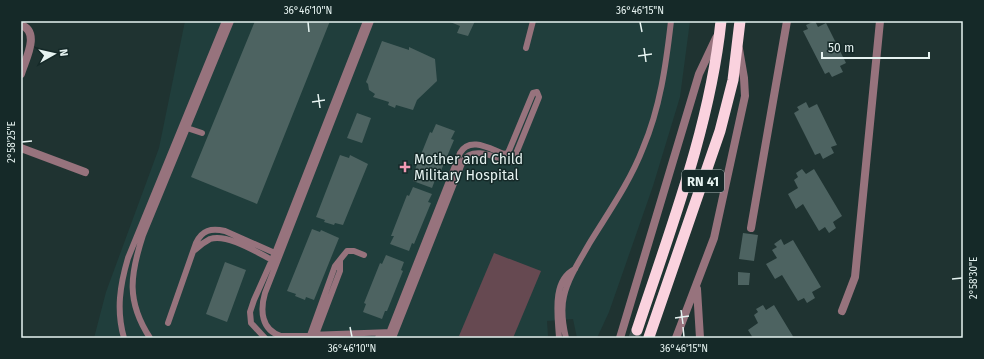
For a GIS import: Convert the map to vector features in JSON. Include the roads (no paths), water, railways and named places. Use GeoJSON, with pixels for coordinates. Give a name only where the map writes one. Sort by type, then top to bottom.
{"type":"FeatureCollection","features":[{"type":"Feature","properties":{"kind":"highway","name":"RN 41"},"geometry":{"type":"LineString","coordinates":[[649,337],[720,131],[733,80],[740,21]]}},
{"type":"Feature","properties":{"kind":"highway","name":"RN 41"},"geometry":{"type":"LineString","coordinates":[[637,330],[676,213],[706,108],[720,26]]}},
{"type":"Feature","properties":{"kind":"street"},"geometry":{"type":"LineString","coordinates":[[751,228],[787,21]]}},
{"type":"Feature","properties":{"kind":"street"},"geometry":{"type":"LineString","coordinates":[[842,311],[855,277],[880,21]]}},
{"type":"Feature","properties":{"kind":"street"},"geometry":{"type":"LineString","coordinates":[[21,25],[29,31],[32,40],[21,74]]}},
{"type":"Feature","properties":{"kind":"street"},"geometry":{"type":"LineString","coordinates":[[622,337],[699,74],[720,26]]}},
{"type":"Feature","properties":{"kind":"street"},"geometry":{"type":"LineString","coordinates":[[676,338],[714,238],[745,96],[744,78],[738,41]]}},
{"type":"Feature","properties":{"kind":"street"},"geometry":{"type":"LineString","coordinates":[[21,148],[85,172]]}},
{"type":"Feature","properties":{"kind":"street"},"geometry":{"type":"LineString","coordinates":[[696,285],[700,338]]}},
{"type":"Feature","properties":{"kind":"lane"},"geometry":{"type":"LineString","coordinates":[[124,338],[120,319],[119,299],[121,282],[128,258],[225,21]]}},
{"type":"Feature","properties":{"kind":"lane"},"geometry":{"type":"LineString","coordinates":[[150,338],[138,314],[133,295],[132,277],[134,263],[143,235],[231,21]]}},
{"type":"Feature","properties":{"kind":"lane"},"geometry":{"type":"LineString","coordinates":[[277,254],[366,21]]}},
{"type":"Feature","properties":{"kind":"lane"},"geometry":{"type":"LineString","coordinates":[[265,338],[252,323],[250,312],[277,254],[371,21]]}},
{"type":"Feature","properties":{"kind":"lane"},"geometry":{"type":"LineString","coordinates":[[526,48],[533,21]]}},
{"type":"Feature","properties":{"kind":"lane"},"geometry":{"type":"LineString","coordinates":[[566,338],[563,303],[575,269],[619,194],[643,149],[654,118],[662,87],[671,21]]}},
{"type":"Feature","properties":{"kind":"lane"},"geometry":{"type":"LineString","coordinates":[[537,92],[539,97],[513,161],[510,162],[477,153],[470,154],[463,161],[390,336],[460,153],[466,146],[475,144],[504,154],[508,153],[533,93],[537,92]]}},
{"type":"Feature","properties":{"kind":"lane"},"geometry":{"type":"LineString","coordinates":[[187,128],[202,133]]}},
{"type":"Feature","properties":{"kind":"lane"},"geometry":{"type":"LineString","coordinates":[[168,323],[199,236],[205,231],[217,229],[277,254]]}},
{"type":"Feature","properties":{"kind":"lane"},"geometry":{"type":"LineString","coordinates":[[195,250],[204,242],[220,238],[249,248],[274,261]]}},
{"type":"Feature","properties":{"kind":"lane"},"geometry":{"type":"LineString","coordinates":[[313,336],[340,271],[340,261],[347,251],[354,251],[364,255]]}},
{"type":"Feature","properties":{"kind":"lane"},"geometry":{"type":"LineString","coordinates":[[274,261],[262,305],[264,320],[276,334],[281,336],[390,336]]}},
{"type":"Feature","properties":{"kind":"lane"},"geometry":{"type":"LineString","coordinates":[[559,338],[557,311],[559,293],[566,275],[575,269]]}},
{"type":"Feature","properties":{"kind":"lane"},"geometry":{"type":"LineString","coordinates":[[378,338],[390,336]]}},
{"type":"Feature","properties":{"kind":"tunnel"},"geometry":{"type":"LineString","coordinates":[[634,338],[637,330]]}},
{"type":"Feature","properties":{"kind":"place","name":"Mother and Child Military Hospital"},"geometry":{"type":"Point","coordinates":[405,167]}}]}
